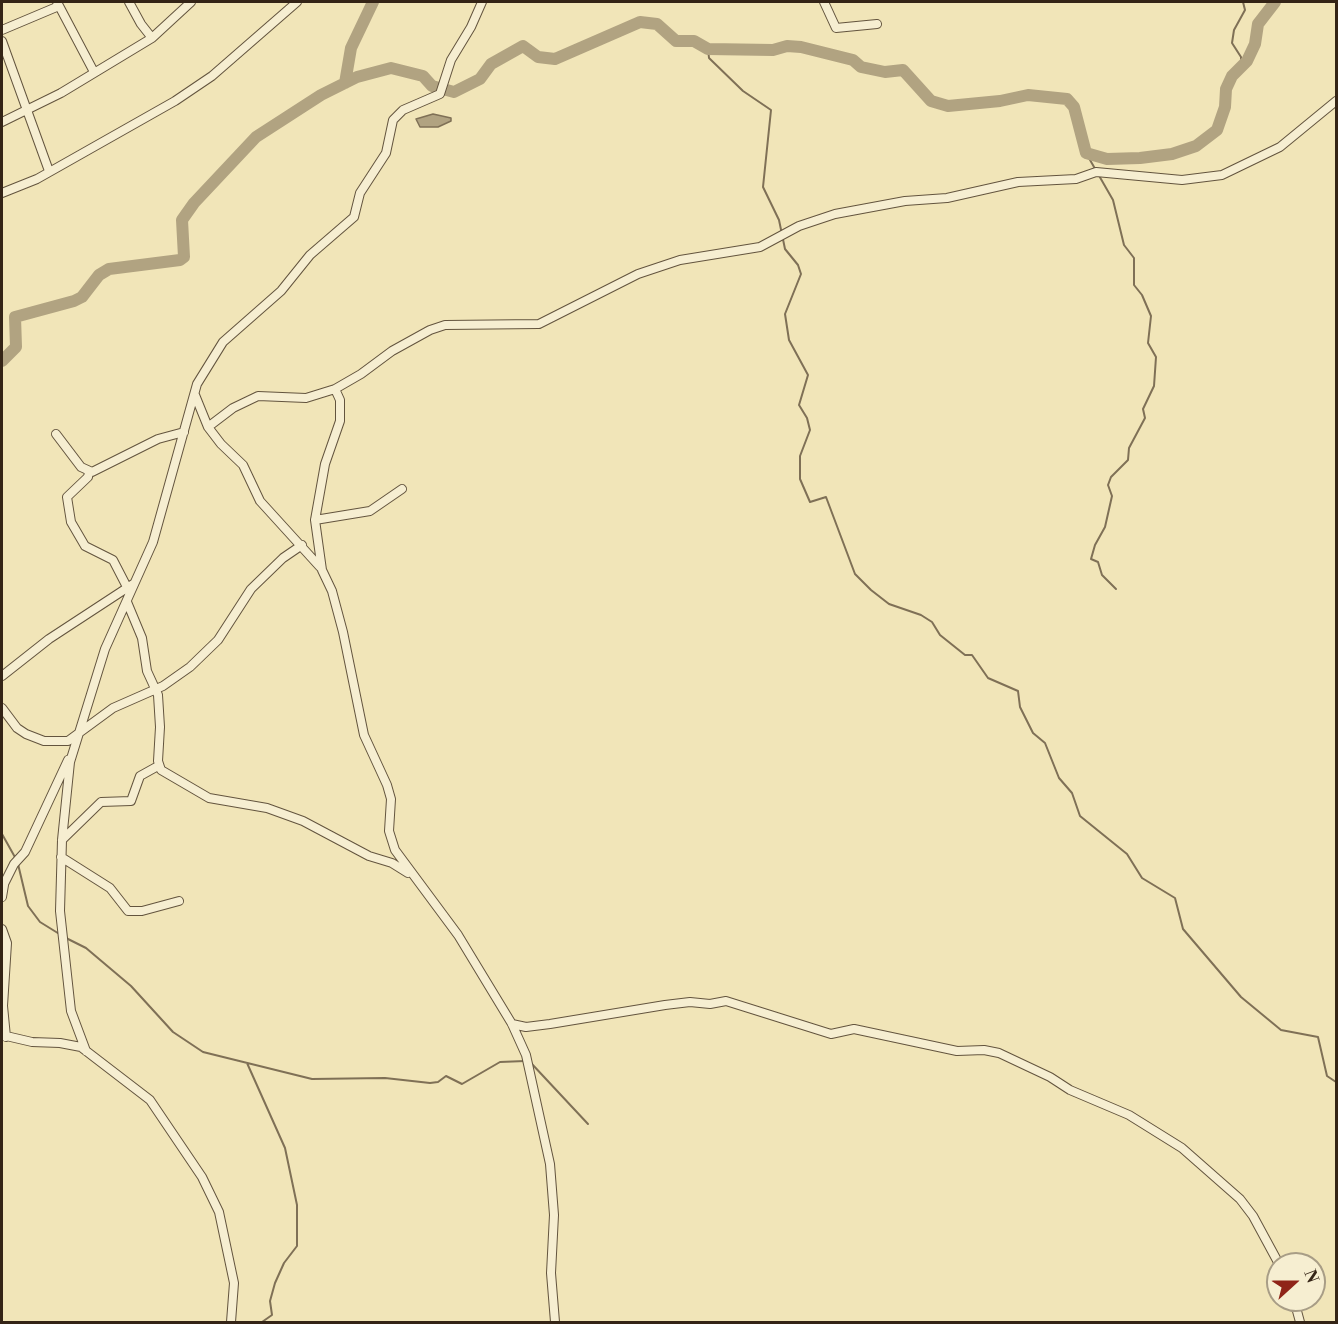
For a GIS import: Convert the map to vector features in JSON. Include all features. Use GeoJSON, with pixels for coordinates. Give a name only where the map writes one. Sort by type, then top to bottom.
{"type":"FeatureCollection","features":[{"type":"Feature","properties":{"kind":"street"},"geometry":{"type":"LineString","coordinates":[[129,2],[152,38]]}},
{"type":"Feature","properties":{"kind":"street"},"geometry":{"type":"LineString","coordinates":[[2,122],[28,110],[152,38],[191,2]]}},
{"type":"Feature","properties":{"kind":"street"},"geometry":{"type":"LineString","coordinates":[[2,194],[29,183],[96,147],[202,83],[297,2]]}},
{"type":"Feature","properties":{"kind":"street"},"geometry":{"type":"LineString","coordinates":[[2,897],[3,887],[12,867],[25,852],[72,752],[80,733],[105,649],[153,542],[194,394],[202,373],[223,342],[281,291],[310,255],[354,218],[360,193],[386,153],[393,120],[403,110],[440,94],[450,60],[471,27],[482,2]]}},
{"type":"Feature","properties":{"kind":"street"},"geometry":{"type":"LineString","coordinates":[[825,2],[836,28],[877,24]]}},
{"type":"Feature","properties":{"kind":"street"},"geometry":{"type":"LineString","coordinates":[[2,30],[58,4],[94,72]]}},
{"type":"Feature","properties":{"kind":"street"},"geometry":{"type":"LineString","coordinates":[[2,41],[49,171]]}},
{"type":"Feature","properties":{"kind":"street"},"geometry":{"type":"LineString","coordinates":[[208,427],[233,408],[258,396],[306,398],[335,389],[361,374],[392,351],[430,330],[444,326],[539,324],[638,274],[680,260],[760,247],[799,226],[835,214],[905,201],[947,198],[1018,182],[1076,179],[1096,172],[1182,180],[1222,175],[1280,147],[1336,101]]}},
{"type":"Feature","properties":{"kind":"street"},"geometry":{"type":"LineString","coordinates":[[322,570],[315,520],[325,464],[340,421],[340,400],[335,389]]}},
{"type":"Feature","properties":{"kind":"street"},"geometry":{"type":"LineString","coordinates":[[194,394],[208,427],[221,444],[243,465],[256,494],[269,512],[302,545],[322,570],[332,591],[346,643],[364,735],[391,799],[389,822],[391,840],[410,874],[430,896],[458,935],[512,1024],[525,1055],[549,1152],[554,1215],[551,1273],[555,1323]]}},
{"type":"Feature","properties":{"kind":"street"},"geometry":{"type":"LineString","coordinates":[[89,472],[118,462],[158,440],[184,432]]}},
{"type":"Feature","properties":{"kind":"street"},"geometry":{"type":"LineString","coordinates":[[56,434],[77,463],[89,472]]}},
{"type":"Feature","properties":{"kind":"street"},"geometry":{"type":"LineString","coordinates":[[89,472],[88,477],[68,497],[71,522],[85,546],[113,560],[128,589]]}},
{"type":"Feature","properties":{"kind":"street"},"geometry":{"type":"LineString","coordinates":[[315,520],[370,511],[402,489]]}},
{"type":"Feature","properties":{"kind":"street"},"geometry":{"type":"LineString","coordinates":[[2,708],[17,728],[36,738],[61,742],[80,733],[115,706],[156,689],[179,676],[209,650],[251,589],[283,558],[302,545]]}},
{"type":"Feature","properties":{"kind":"street"},"geometry":{"type":"LineString","coordinates":[[2,676],[50,639],[128,589],[135,582]]}},
{"type":"Feature","properties":{"kind":"street"},"geometry":{"type":"LineString","coordinates":[[127,602],[142,638],[147,670],[156,689],[160,727],[158,766]]}},
{"type":"Feature","properties":{"kind":"street"},"geometry":{"type":"LineString","coordinates":[[72,752],[62,840],[60,911],[69,994],[79,1037],[87,1051]]}},
{"type":"Feature","properties":{"kind":"street"},"geometry":{"type":"LineString","coordinates":[[158,766],[182,784],[204,796],[219,801],[257,805],[282,813],[410,874]]}},
{"type":"Feature","properties":{"kind":"street"},"geometry":{"type":"LineString","coordinates":[[62,840],[101,802],[131,801],[140,776],[158,766]]}},
{"type":"Feature","properties":{"kind":"street"},"geometry":{"type":"LineString","coordinates":[[61,857],[103,883],[128,911],[142,911],[179,901]]}},
{"type":"Feature","properties":{"kind":"street"},"geometry":{"type":"LineString","coordinates":[[2,929],[7,943],[3,1006],[4,1036],[32,1042],[74,1045],[87,1051],[150,1100],[202,1177],[219,1212],[234,1283],[231,1323]]}},
{"type":"Feature","properties":{"kind":"street"},"geometry":{"type":"LineString","coordinates":[[512,1024],[526,1027],[665,1005],[690,1002],[710,1004],[726,1001],[831,1034],[854,1029],[957,1051],[984,1050],[999,1053],[1050,1077],[1070,1090],[1129,1115],[1182,1148],[1240,1199],[1253,1216],[1272,1252]]}},
{"type":"Feature","properties":{"kind":"shaded area"},"geometry":{"type":"Polygon","coordinates":[[[433,114],[451,118],[451,121],[438,127],[420,127],[416,119],[433,114]]]}},
{"type":"Feature","properties":{"kind":"waterway"},"geometry":{"type":"LineString","coordinates":[[345,83],[351,48],[373,2]]}},
{"type":"Feature","properties":{"kind":"waterway"},"geometry":{"type":"LineString","coordinates":[[1241,67],[1241,57],[1232,43],[1234,30],[1245,10],[1243,2]]}},
{"type":"Feature","properties":{"kind":"waterway"},"geometry":{"type":"LineString","coordinates":[[2,361],[16,347],[15,317],[82,297],[99,275],[109,269],[180,260],[184,257],[182,220],[194,203],[256,137],[321,95],[357,77],[391,68],[423,76],[432,86],[454,92],[480,79],[491,64],[523,46],[538,57],[555,59],[640,22],[657,24],[676,41],[694,41],[708,49],[773,50],[787,46],[801,47],[853,60],[861,67],[885,72],[903,70],[931,101],[948,106],[1000,101],[1028,95],[1067,99],[1074,107],[1086,153],[1107,159],[1140,158],[1172,154],[1196,146],[1217,130],[1225,107],[1226,89],[1232,76],[1247,61],[1255,44],[1258,24],[1275,2]]}},
{"type":"Feature","properties":{"kind":"waterway"},"geometry":{"type":"LineString","coordinates":[[708,49],[709,58],[743,91],[771,110],[763,187],[779,220],[785,249],[798,265],[801,274],[785,314],[789,340],[808,375],[799,405],[807,418],[810,430],[800,456],[800,479],[810,502],[826,497],[855,574],[871,590],[889,604],[921,615],[932,622],[940,635],[965,655],[972,655],[988,678],[1018,691],[1020,707],[1033,733],[1045,743],[1059,778],[1072,793],[1080,816],[1127,854],[1142,878],[1175,898],[1183,929],[1241,997],[1281,1030],[1318,1037],[1327,1076],[1336,1082]]}},
{"type":"Feature","properties":{"kind":"waterway"},"geometry":{"type":"LineString","coordinates":[[1086,153],[1113,200],[1124,245],[1134,258],[1134,285],[1142,295],[1151,316],[1148,343],[1156,357],[1154,386],[1143,409],[1145,418],[1129,448],[1128,460],[1111,477],[1108,485],[1112,496],[1105,527],[1095,545],[1091,559],[1098,562],[1102,575],[1116,589]]}},
{"type":"Feature","properties":{"kind":"waterway"},"geometry":{"type":"LineString","coordinates":[[2,834],[16,859]]}},
{"type":"Feature","properties":{"kind":"waterway"},"geometry":{"type":"LineString","coordinates":[[18,864],[28,906],[40,922],[61,935]]}},
{"type":"Feature","properties":{"kind":"waterway"},"geometry":{"type":"LineString","coordinates":[[66,938],[86,948],[131,986],[173,1032],[203,1052],[312,1079],[385,1078],[430,1083],[438,1082],[446,1076],[462,1084],[500,1062],[525,1061]]}},
{"type":"Feature","properties":{"kind":"waterway"},"geometry":{"type":"LineString","coordinates":[[247,1063],[285,1148],[297,1205],[297,1246],[284,1263],[275,1283],[270,1301],[272,1315],[262,1322]]}},
{"type":"Feature","properties":{"kind":"waterway"},"geometry":{"type":"LineString","coordinates":[[531,1063],[588,1124]]}}]}
